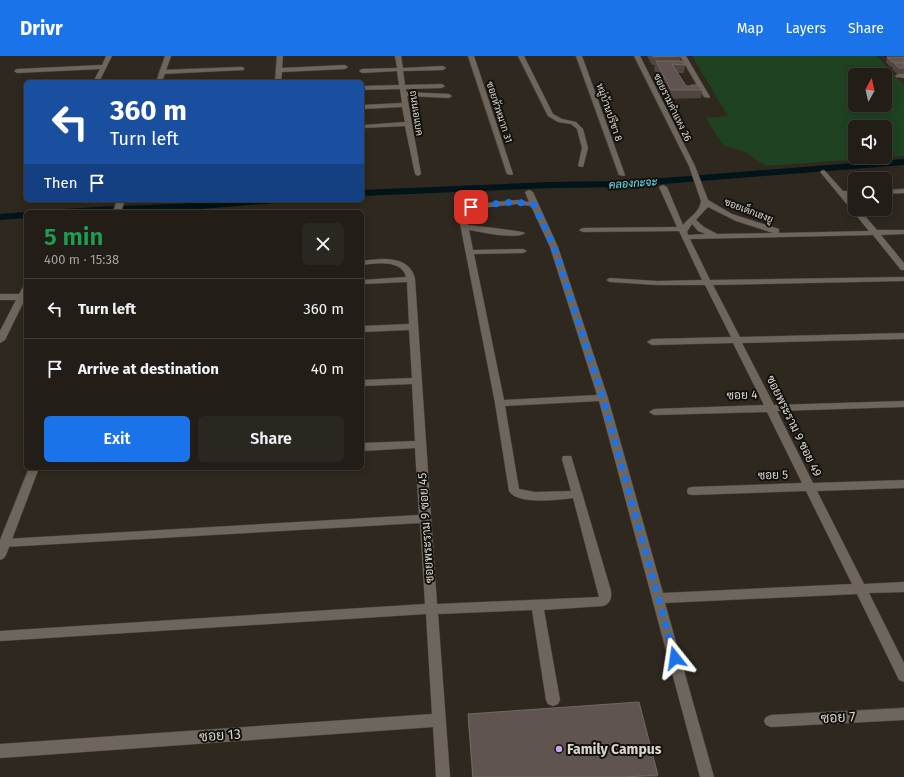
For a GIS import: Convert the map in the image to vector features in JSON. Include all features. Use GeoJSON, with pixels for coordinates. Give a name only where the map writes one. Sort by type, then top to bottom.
{"type":"FeatureCollection","features":[{"type":"Feature","properties":{"kind":"street"},"geometry":{"type":"LineString","coordinates":[[97,80],[109,56]]}},
{"type":"Feature","properties":{"kind":"street"},"geometry":{"type":"LineString","coordinates":[[160,80],[168,56]]}},
{"type":"Feature","properties":{"kind":"street"},"geometry":{"type":"LineString","coordinates":[[278,80],[280,56]]}},
{"type":"Feature","properties":{"kind":"street","name":"ถนนเอแบค"},"geometry":{"type":"LineString","coordinates":[[398,56],[408,124],[418,174]]}},
{"type":"Feature","properties":{"kind":"street","name":"ซอยหัวหมาก 31"},"geometry":{"type":"LineString","coordinates":[[471,56],[510,174]]}},
{"type":"Feature","properties":{"kind":"street"},"geometry":{"type":"LineString","coordinates":[[521,56],[550,115],[559,121],[578,124],[580,127],[585,147],[581,160],[582,166]]}},
{"type":"Feature","properties":{"kind":"street","name":"หมู่บ้านปรีชา 8"},"geometry":{"type":"LineString","coordinates":[[578,56],[622,175]]}},
{"type":"Feature","properties":{"kind":"street","name":"ซอยรามคำแหง 26"},"geometry":{"type":"LineString","coordinates":[[637,56],[692,166],[705,200]]}},
{"type":"Feature","properties":{"kind":"street"},"geometry":{"type":"LineString","coordinates":[[683,56],[707,98]]}},
{"type":"Feature","properties":{"kind":"street"},"geometry":{"type":"LineString","coordinates":[[17,71],[104,67]]}},
{"type":"Feature","properties":{"kind":"street"},"geometry":{"type":"LineString","coordinates":[[279,70],[345,67]]}},
{"type":"Feature","properties":{"kind":"street"},"geometry":{"type":"LineString","coordinates":[[362,71],[443,68]]}},
{"type":"Feature","properties":{"kind":"street"},"geometry":{"type":"LineString","coordinates":[[162,72],[242,69]]}},
{"type":"Feature","properties":{"kind":"street"},"geometry":{"type":"LineString","coordinates":[[364,88],[442,86]]}},
{"type":"Feature","properties":{"kind":"street"},"geometry":{"type":"LineString","coordinates":[[404,94],[449,96]]}},
{"type":"Feature","properties":{"kind":"street"},"geometry":{"type":"LineString","coordinates":[[364,107],[405,105]]}},
{"type":"Feature","properties":{"kind":"street"},"geometry":{"type":"LineString","coordinates":[[364,127],[408,124]]}},
{"type":"Feature","properties":{"kind":"street"},"geometry":{"type":"LineString","coordinates":[[823,172],[848,200]]}},
{"type":"Feature","properties":{"kind":"street","name":"ซอยพระราม 9 ซอย 49"},"geometry":{"type":"LineString","coordinates":[[662,187],[683,233],[738,340],[809,487],[904,676]]}},
{"type":"Feature","properties":{"kind":"street"},"geometry":{"type":"LineString","coordinates":[[892,192],[904,191]]}},
{"type":"Feature","properties":{"kind":"street"},"geometry":{"type":"LineString","coordinates":[[529,192],[554,247],[603,398],[707,777]]}},
{"type":"Feature","properties":{"kind":"street"},"geometry":{"type":"LineString","coordinates":[[842,193],[848,193]]}},
{"type":"Feature","properties":{"kind":"street"},"geometry":{"type":"LineString","coordinates":[[459,195],[500,403],[514,491],[517,494],[528,496],[578,494]]}},
{"type":"Feature","properties":{"kind":"street","name":"ซอยเต็กเฮงยู"},"geometry":{"type":"LineString","coordinates":[[683,233],[691,219],[703,210],[705,200]]}},
{"type":"Feature","properties":{"kind":"street","name":"ซอยเต็กเฮงยู"},"geometry":{"type":"LineString","coordinates":[[705,200],[714,207],[736,218],[788,234]]}},
{"type":"Feature","properties":{"kind":"street"},"geometry":{"type":"LineString","coordinates":[[461,208],[517,202],[526,202],[534,205]]}},
{"type":"Feature","properties":{"kind":"street"},"geometry":{"type":"LineString","coordinates":[[861,216],[904,268]]}},
{"type":"Feature","properties":{"kind":"street"},"geometry":{"type":"LineString","coordinates":[[691,219],[701,229],[726,236],[736,233],[740,227],[739,221],[736,218]]}},
{"type":"Feature","properties":{"kind":"street"},"geometry":{"type":"LineString","coordinates":[[465,227],[498,232],[521,233]]}},
{"type":"Feature","properties":{"kind":"street"},"geometry":{"type":"LineString","coordinates":[[584,230],[726,236],[904,232]]}},
{"type":"Feature","properties":{"kind":"street"},"geometry":{"type":"LineString","coordinates":[[470,252],[523,251]]}},
{"type":"Feature","properties":{"kind":"street"},"geometry":{"type":"LineString","coordinates":[[364,263],[377,261],[399,264],[406,267],[410,272],[411,279],[364,282]]}},
{"type":"Feature","properties":{"kind":"street","name":"ซอยพระราม 9 ซอย 45"},"geometry":{"type":"LineString","coordinates":[[411,279],[420,444],[443,777]]}},
{"type":"Feature","properties":{"kind":"street"},"geometry":{"type":"LineString","coordinates":[[610,280],[709,282],[904,279]]}},
{"type":"Feature","properties":{"kind":"street"},"geometry":{"type":"LineString","coordinates":[[0,297],[24,293]]}},
{"type":"Feature","properties":{"kind":"street"},"geometry":{"type":"LineString","coordinates":[[1,337],[24,293]]}},
{"type":"Feature","properties":{"kind":"street"},"geometry":{"type":"LineString","coordinates":[[364,329],[413,327]]}},
{"type":"Feature","properties":{"kind":"street"},"geometry":{"type":"LineString","coordinates":[[652,342],[904,336]]}},
{"type":"Feature","properties":{"kind":"street"},"geometry":{"type":"LineString","coordinates":[[364,383],[417,381]]}},
{"type":"Feature","properties":{"kind":"street"},"geometry":{"type":"LineString","coordinates":[[500,403],[603,398]]}},
{"type":"Feature","properties":{"kind":"street","name":"ซอย 4"},"geometry":{"type":"LineString","coordinates":[[654,412],[770,407],[904,404]]}},
{"type":"Feature","properties":{"kind":"street"},"geometry":{"type":"LineString","coordinates":[[364,447],[420,444]]}},
{"type":"Feature","properties":{"kind":"street"},"geometry":{"type":"LineString","coordinates":[[0,636],[431,609],[590,603],[603,601],[606,597],[605,591],[567,459]]}},
{"type":"Feature","properties":{"kind":"street"},"geometry":{"type":"LineString","coordinates":[[0,555],[33,470]]}},
{"type":"Feature","properties":{"kind":"street","name":"ซอย 5"},"geometry":{"type":"LineString","coordinates":[[692,491],[904,484]]}},
{"type":"Feature","properties":{"kind":"street"},"geometry":{"type":"LineString","coordinates":[[5,543],[425,519]]}},
{"type":"Feature","properties":{"kind":"street"},"geometry":{"type":"LineString","coordinates":[[658,598],[904,587]]}},
{"type":"Feature","properties":{"kind":"street"},"geometry":{"type":"LineString","coordinates":[[537,604],[553,700]]}},
{"type":"Feature","properties":{"kind":"street","name":"ซอย 7"},"geometry":{"type":"LineString","coordinates":[[772,721],[904,714]]}},
{"type":"Feature","properties":{"kind":"street","name":"ซอย 13"},"geometry":{"type":"LineString","coordinates":[[0,751],[439,720]]}},
{"type":"Feature","properties":{"kind":"green space"},"geometry":{"type":"Polygon","coordinates":[[[692,56],[877,56],[888,68],[848,68],[848,112],[892,112],[892,72],[904,85],[904,156],[892,157],[892,120],[848,120],[848,160],[766,166],[745,152],[723,145],[706,118],[728,116],[692,56]]]}},
{"type":"Feature","properties":{"kind":"building"},"geometry":{"type":"Polygon","coordinates":[[[653,56],[681,56],[653,57],[653,56]]]}},
{"type":"Feature","properties":{"kind":"building"},"geometry":{"type":"Polygon","coordinates":[[[887,57],[904,57],[904,62],[892,62],[887,57]]]}},
{"type":"Feature","properties":{"kind":"building"},"geometry":{"type":"Polygon","coordinates":[[[656,61],[682,61],[685,65],[672,64],[686,86],[698,85],[702,90],[671,90],[656,61]]]}},
{"type":"Feature","properties":{"kind":"building"},"geometry":{"type":"Polygon","coordinates":[[[894,63],[904,63],[904,68],[899,68],[894,63]]]}},
{"type":"Feature","properties":{"kind":"building","name":"Family Campus"},"geometry":{"type":"Polygon","coordinates":[[[639,702],[658,775],[624,777],[473,777],[468,714],[639,702]]]}},
{"type":"Feature","properties":{"kind":"waterway","name":"คลองกะจะ"},"geometry":{"type":"LineString","coordinates":[[364,193],[551,185],[625,184],[904,162]]}},
{"type":"Feature","properties":{"kind":"waterway","name":"คลองกะจะ"},"geometry":{"type":"LineString","coordinates":[[90,210],[188,207],[249,202]]}},
{"type":"Feature","properties":{"kind":"waterway","name":"คลองกะจะ"},"geometry":{"type":"LineString","coordinates":[[0,217],[24,215]]}},
{"type":"Feature","properties":{"kind":"place","name":"Family Campus"},"geometry":{"type":"Point","coordinates":[559,749]}},
{"type":"Feature","properties":{"kind":"route"},"geometry":{"type":"LineString","coordinates":[[471,207],[517,202],[526,202],[534,205],[554,247],[603,398],[675,658]]}}]}
